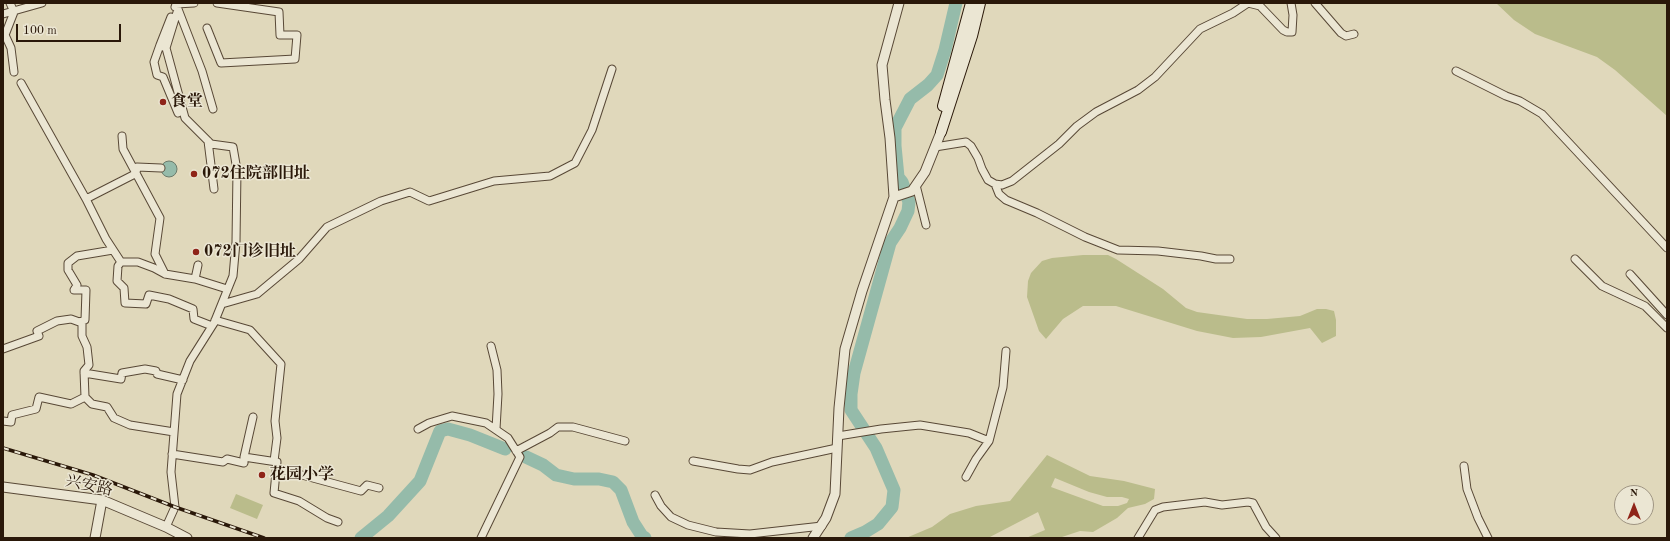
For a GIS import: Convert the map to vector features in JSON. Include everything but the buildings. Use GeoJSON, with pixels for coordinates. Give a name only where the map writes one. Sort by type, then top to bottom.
{"type":"FeatureCollection","features":[{"type":"Feature","properties":{"kind":"main road"},"geometry":{"type":"LineString","coordinates":[[941,132],[942,112],[971,3]]}},
{"type":"Feature","properties":{"kind":"main road"},"geometry":{"type":"LineString","coordinates":[[941,132],[972,36],[980,3]]}},
{"type":"Feature","properties":{"kind":"street"},"geometry":{"type":"LineString","coordinates":[[10,3],[14,12],[5,36],[11,48],[14,72]]}},
{"type":"Feature","properties":{"kind":"street"},"geometry":{"type":"LineString","coordinates":[[3,14],[42,3]]}},
{"type":"Feature","properties":{"kind":"street"},"geometry":{"type":"LineString","coordinates":[[177,5],[194,3]]}},
{"type":"Feature","properties":{"kind":"street"},"geometry":{"type":"LineString","coordinates":[[207,28],[221,63],[295,59],[297,35],[280,35],[280,12],[217,3]]}},
{"type":"Feature","properties":{"kind":"street"},"geometry":{"type":"LineString","coordinates":[[813,538],[822,526],[830,510],[835,494],[838,408],[845,350],[862,291],[894,197],[890,138],[882,65],[899,3]]}},
{"type":"Feature","properties":{"kind":"street"},"geometry":{"type":"LineString","coordinates":[[935,147],[966,142],[972,146],[988,180],[995,184],[1002,185],[1012,181],[1059,144],[1076,126],[1096,112],[1138,90],[1154,77],[1200,29],[1233,13],[1248,3],[1260,6],[1283,30],[1292,32],[1293,15],[1291,3]]}},
{"type":"Feature","properties":{"kind":"street"},"geometry":{"type":"LineString","coordinates":[[1315,3],[1341,34],[1346,36],[1354,34]]}},
{"type":"Feature","properties":{"kind":"street"},"geometry":{"type":"LineString","coordinates":[[177,5],[163,47],[154,62],[157,75],[163,77],[178,113]]}},
{"type":"Feature","properties":{"kind":"street"},"geometry":{"type":"LineString","coordinates":[[177,5],[202,71],[213,109]]}},
{"type":"Feature","properties":{"kind":"street"},"geometry":{"type":"LineString","coordinates":[[163,47],[186,118],[211,144],[233,147],[237,170],[235,263],[233,276],[213,323],[190,360],[177,394],[171,472],[175,507],[166,526]]}},
{"type":"Feature","properties":{"kind":"street"},"geometry":{"type":"LineString","coordinates":[[222,304],[257,294],[299,259],[327,227],[380,201],[410,192],[429,201],[494,181],[550,176],[575,163],[592,130],[612,69]]}},
{"type":"Feature","properties":{"kind":"street"},"geometry":{"type":"LineString","coordinates":[[1456,71],[1506,96],[1520,101],[1542,114],[1667,248]]}},
{"type":"Feature","properties":{"kind":"street"},"geometry":{"type":"LineString","coordinates":[[21,83],[86,199],[106,239],[121,262]]}},
{"type":"Feature","properties":{"kind":"street"},"geometry":{"type":"LineString","coordinates":[[894,197],[914,188],[925,172],[941,132]]}},
{"type":"Feature","properties":{"kind":"street"},"geometry":{"type":"LineString","coordinates":[[122,136],[123,149],[160,218],[155,254],[165,274]]}},
{"type":"Feature","properties":{"kind":"street"},"geometry":{"type":"LineString","coordinates":[[208,141],[214,189]]}},
{"type":"Feature","properties":{"kind":"street"},"geometry":{"type":"LineString","coordinates":[[136,173],[137,167],[161,168]]}},
{"type":"Feature","properties":{"kind":"street"},"geometry":{"type":"LineString","coordinates":[[86,199],[136,173]]}},
{"type":"Feature","properties":{"kind":"street"},"geometry":{"type":"LineString","coordinates":[[995,184],[999,194],[1006,200],[1037,212],[1084,237],[1118,250],[1158,251],[1216,259],[1230,259]]}},
{"type":"Feature","properties":{"kind":"street"},"geometry":{"type":"LineString","coordinates":[[914,188],[926,225]]}},
{"type":"Feature","properties":{"kind":"street"},"geometry":{"type":"LineString","coordinates":[[80,322],[85,320],[86,290],[74,290],[77,285],[68,270],[68,263],[77,256],[113,250]]}},
{"type":"Feature","properties":{"kind":"street"},"geometry":{"type":"LineString","coordinates":[[1575,259],[1602,286],[1645,306],[1667,328]]}},
{"type":"Feature","properties":{"kind":"street"},"geometry":{"type":"LineString","coordinates":[[121,262],[138,262],[165,274],[195,280],[227,289]]}},
{"type":"Feature","properties":{"kind":"street"},"geometry":{"type":"LineString","coordinates":[[121,262],[118,266],[117,280],[124,288],[125,303],[146,304],[149,295],[169,299],[193,309],[194,319],[250,330],[281,364],[275,420],[277,438],[274,493],[299,500],[327,518],[338,522]]}},
{"type":"Feature","properties":{"kind":"street"},"geometry":{"type":"LineString","coordinates":[[195,280],[198,266]]}},
{"type":"Feature","properties":{"kind":"street"},"geometry":{"type":"LineString","coordinates":[[1630,274],[1667,314]]}},
{"type":"Feature","properties":{"kind":"street"},"geometry":{"type":"LineString","coordinates":[[3,349],[39,336],[37,331],[57,321],[71,319],[82,322],[82,336],[87,347],[89,365],[84,373],[85,397],[92,404],[107,407],[114,418],[130,425],[174,432]]}},
{"type":"Feature","properties":{"kind":"street"},"geometry":{"type":"LineString","coordinates":[[491,346],[497,370],[498,394],[496,430]]}},
{"type":"Feature","properties":{"kind":"street"},"geometry":{"type":"LineString","coordinates":[[966,477],[976,459],[989,441],[1003,387],[1006,350]]}},
{"type":"Feature","properties":{"kind":"street"},"geometry":{"type":"LineString","coordinates":[[84,373],[121,379],[122,373],[145,369],[183,380]]}},
{"type":"Feature","properties":{"kind":"street"},"geometry":{"type":"LineString","coordinates":[[3,421],[12,422],[12,415],[36,409],[40,397],[71,404],[85,397]]}},
{"type":"Feature","properties":{"kind":"street"},"geometry":{"type":"LineString","coordinates":[[418,429],[429,423],[452,416],[486,423],[508,438],[516,451],[520,458],[481,538]]}},
{"type":"Feature","properties":{"kind":"street"},"geometry":{"type":"LineString","coordinates":[[172,454],[223,462],[226,459],[244,463],[252,417]]}},
{"type":"Feature","properties":{"kind":"street"},"geometry":{"type":"LineString","coordinates":[[838,436],[920,425],[970,432],[989,441]]}},
{"type":"Feature","properties":{"kind":"street"},"geometry":{"type":"LineString","coordinates":[[516,451],[550,434],[558,427],[573,427],[625,441]]}},
{"type":"Feature","properties":{"kind":"street"},"geometry":{"type":"LineString","coordinates":[[693,461],[738,470],[750,470],[772,462],[837,448]]}},
{"type":"Feature","properties":{"kind":"street"},"geometry":{"type":"LineString","coordinates":[[244,458],[275,465],[361,491],[367,485],[379,488]]}},
{"type":"Feature","properties":{"kind":"street"},"geometry":{"type":"LineString","coordinates":[[1464,466],[1467,489],[1478,518],[1488,538]]}},
{"type":"Feature","properties":{"kind":"street","name":"兴安路"},"geometry":{"type":"LineString","coordinates":[[3,487],[102,500],[166,526],[183,537]]}},
{"type":"Feature","properties":{"kind":"street"},"geometry":{"type":"LineString","coordinates":[[655,495],[661,506],[671,517],[688,525],[716,532],[750,534],[822,526]]}},
{"type":"Feature","properties":{"kind":"street"},"geometry":{"type":"LineString","coordinates":[[95,538],[102,500]]}},
{"type":"Feature","properties":{"kind":"street"},"geometry":{"type":"LineString","coordinates":[[1138,538],[1155,510],[1163,507],[1205,502],[1222,505],[1253,502],[1266,527],[1276,538]]}},
{"type":"Feature","properties":{"kind":"shaded area"},"geometry":{"type":"Polygon","coordinates":[[[1496,3],[1667,3],[1667,116],[1615,70],[1597,57],[1535,34],[1514,20],[1496,3]]]}},
{"type":"Feature","properties":{"kind":"shaded area"},"geometry":{"type":"Polygon","coordinates":[[[169,161],[175,163],[177,169],[175,175],[169,177],[163,175],[161,169],[163,163],[169,161]]]}},
{"type":"Feature","properties":{"kind":"shaded area"},"geometry":{"type":"Polygon","coordinates":[[[1083,255],[1108,255],[1116,259],[1163,289],[1186,308],[1197,312],[1247,319],[1267,319],[1300,316],[1317,309],[1334,311],[1336,320],[1336,336],[1322,343],[1310,328],[1261,337],[1233,338],[1197,331],[1116,306],[1083,306],[1063,319],[1046,339],[1039,331],[1027,297],[1028,281],[1031,273],[1042,261],[1052,258],[1083,255]]]}},
{"type":"Feature","properties":{"kind":"shaded area"},"geometry":{"type":"Polygon","coordinates":[[[1047,455],[1090,476],[1124,481],[1155,489],[1154,499],[1145,504],[1128,508],[1117,518],[1093,532],[1080,531],[1059,538],[1026,538],[1045,530],[1038,512],[988,538],[906,538],[932,527],[950,514],[976,506],[1010,501],[1047,455]],[[1055,478],[1051,487],[1103,506],[1118,506],[1127,503],[1129,499],[1122,497],[1107,497],[1089,492],[1055,478]]]}},
{"type":"Feature","properties":{"kind":"shaded area"},"geometry":{"type":"Polygon","coordinates":[[[236,494],[263,505],[257,519],[230,508],[236,494]]]}},
{"type":"Feature","properties":{"kind":"waterway"},"geometry":{"type":"LineString","coordinates":[[851,538],[878,524],[892,507],[894,490],[876,448],[851,410],[851,394],[854,373],[890,243],[900,228],[908,211],[909,202],[902,182],[898,177],[895,128],[910,99],[928,85],[937,75],[945,50],[956,3]]}},
{"type":"Feature","properties":{"kind":"waterway"},"geometry":{"type":"LineString","coordinates":[[361,538],[388,516],[420,481],[440,431],[448,429],[470,435],[505,449]]}},
{"type":"Feature","properties":{"kind":"waterway"},"geometry":{"type":"LineString","coordinates":[[526,457],[543,465],[556,475],[574,479],[599,479],[613,482],[621,490],[633,522],[645,538]]}},
{"type":"Feature","properties":{"kind":"railway"},"geometry":{"type":"LineString","coordinates":[[3,448],[93,475],[175,507],[264,538]]}},
{"type":"Feature","properties":{"kind":"place","name":"食堂"},"geometry":{"type":"Point","coordinates":[163,102]}},
{"type":"Feature","properties":{"kind":"place","name":"072住院部旧址"},"geometry":{"type":"Point","coordinates":[194,174]}},
{"type":"Feature","properties":{"kind":"place","name":"072门诊旧址"},"geometry":{"type":"Point","coordinates":[196,252]}},
{"type":"Feature","properties":{"kind":"place","name":"花园小学"},"geometry":{"type":"Point","coordinates":[262,475]}}]}
